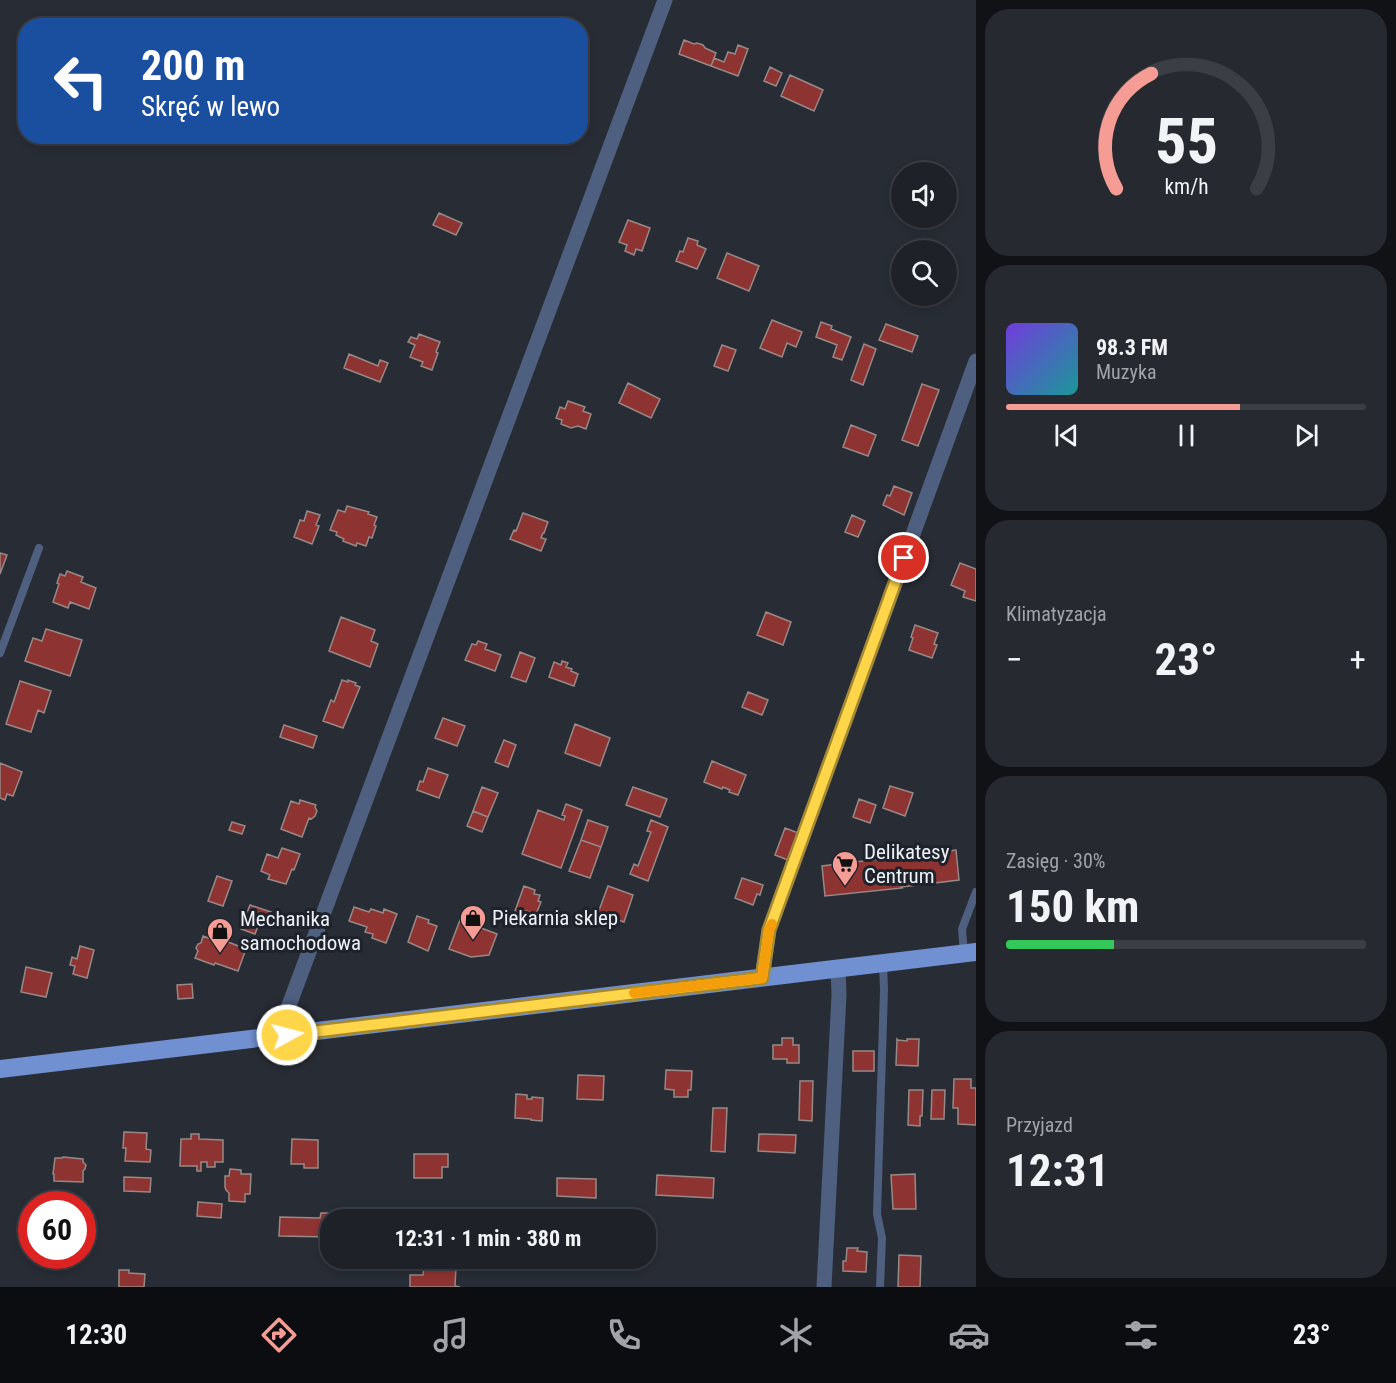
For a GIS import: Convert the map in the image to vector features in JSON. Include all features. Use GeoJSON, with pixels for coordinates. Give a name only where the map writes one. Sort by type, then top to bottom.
{"type":"FeatureCollection","features":[{"type":"Feature","properties":{"kind":"main road"},"geometry":{"type":"LineString","coordinates":[[0,1069],[970,953]]}},
{"type":"Feature","properties":{"kind":"street"},"geometry":{"type":"LineString","coordinates":[[287,1035],[286,1018],[292,997],[665,0]]}},
{"type":"Feature","properties":{"kind":"street"},"geometry":{"type":"LineString","coordinates":[[762,978],[769,930],[976,361]]}},
{"type":"Feature","properties":{"kind":"street"},"geometry":{"type":"LineString","coordinates":[[824,1287],[838,1018],[838,969]]}},
{"type":"Feature","properties":{"kind":"lane"},"geometry":{"type":"LineString","coordinates":[[0,652],[39,548]]}},
{"type":"Feature","properties":{"kind":"lane"},"geometry":{"type":"LineString","coordinates":[[970,953],[962,929],[976,892]]}},
{"type":"Feature","properties":{"kind":"lane"},"geometry":{"type":"LineString","coordinates":[[879,1287],[882,1238],[877,1214],[883,963]]}},
{"type":"Feature","properties":{"kind":"building"},"geometry":{"type":"Polygon","coordinates":[[[684,40],[703,45],[716,53],[711,66],[679,54],[684,40]]]}},
{"type":"Feature","properties":{"kind":"building"},"geometry":{"type":"Polygon","coordinates":[[[738,45],[748,49],[738,76],[711,66],[714,58],[724,62],[728,52],[735,54],[738,45]]]}},
{"type":"Feature","properties":{"kind":"building"},"geometry":{"type":"Polygon","coordinates":[[[770,67],[782,73],[776,86],[764,81],[770,67]]]}},
{"type":"Feature","properties":{"kind":"building"},"geometry":{"type":"Polygon","coordinates":[[[790,75],[823,90],[814,111],[781,96],[790,75]]]}},
{"type":"Feature","properties":{"kind":"building"},"geometry":{"type":"Polygon","coordinates":[[[439,213],[462,223],[456,235],[433,225],[439,213]]]}},
{"type":"Feature","properties":{"kind":"building"},"geometry":{"type":"Polygon","coordinates":[[[628,220],[650,228],[642,251],[636,249],[634,255],[625,251],[627,245],[619,242],[628,220]]]}},
{"type":"Feature","properties":{"kind":"building"},"geometry":{"type":"Polygon","coordinates":[[[688,238],[698,241],[697,245],[706,249],[697,269],[676,261],[680,251],[683,252],[688,238]]]}},
{"type":"Feature","properties":{"kind":"building"},"geometry":{"type":"Polygon","coordinates":[[[727,253],[759,266],[749,291],[717,278],[727,253]]]}},
{"type":"Feature","properties":{"kind":"building"},"geometry":{"type":"Polygon","coordinates":[[[772,320],[802,332],[796,347],[787,343],[782,357],[760,348],[772,320]]]}},
{"type":"Feature","properties":{"kind":"building"},"geometry":{"type":"Polygon","coordinates":[[[821,322],[851,337],[842,360],[833,357],[837,345],[816,337],[821,322]]]}},
{"type":"Feature","properties":{"kind":"building"},"geometry":{"type":"Polygon","coordinates":[[[886,324],[918,336],[912,352],[879,340],[886,324]]]}},
{"type":"Feature","properties":{"kind":"building"},"geometry":{"type":"Polygon","coordinates":[[[419,334],[440,342],[432,370],[421,366],[423,362],[410,357],[415,345],[408,342],[411,337],[417,339],[419,334]]]}},
{"type":"Feature","properties":{"kind":"building"},"geometry":{"type":"Polygon","coordinates":[[[864,344],[876,349],[863,385],[851,380],[864,344]]]}},
{"type":"Feature","properties":{"kind":"building"},"geometry":{"type":"Polygon","coordinates":[[[722,345],[736,350],[728,371],[714,366],[722,345]]]}},
{"type":"Feature","properties":{"kind":"building"},"geometry":{"type":"Polygon","coordinates":[[[349,354],[378,366],[380,360],[388,363],[380,382],[344,368],[349,354]]]}},
{"type":"Feature","properties":{"kind":"building"},"geometry":{"type":"Polygon","coordinates":[[[628,383],[660,399],[651,418],[619,403],[628,383]]]}},
{"type":"Feature","properties":{"kind":"building"},"geometry":{"type":"Polygon","coordinates":[[[922,384],[939,390],[918,446],[902,440],[922,384]]]}},
{"type":"Feature","properties":{"kind":"building"},"geometry":{"type":"Polygon","coordinates":[[[568,401],[585,407],[583,411],[591,414],[586,429],[578,426],[571,428],[561,424],[562,420],[556,418],[560,407],[565,409],[568,401]]]}},
{"type":"Feature","properties":{"kind":"building"},"geometry":{"type":"Polygon","coordinates":[[[851,425],[876,435],[868,456],[843,447],[851,425]]]}},
{"type":"Feature","properties":{"kind":"building"},"geometry":{"type":"Polygon","coordinates":[[[894,486],[912,493],[904,515],[883,505],[894,486]]]}},
{"type":"Feature","properties":{"kind":"building"},"geometry":{"type":"Polygon","coordinates":[[[347,506],[369,512],[368,514],[377,517],[372,538],[369,537],[366,546],[357,543],[356,546],[343,541],[344,539],[336,535],[337,532],[330,530],[338,510],[345,512],[347,506]]]}},
{"type":"Feature","properties":{"kind":"building"},"geometry":{"type":"Polygon","coordinates":[[[307,511],[320,515],[316,525],[319,526],[312,544],[294,537],[300,520],[304,521],[307,511]]]}},
{"type":"Feature","properties":{"kind":"building"},"geometry":{"type":"Polygon","coordinates":[[[523,513],[548,522],[541,538],[546,539],[541,551],[510,539],[523,513]]]}},
{"type":"Feature","properties":{"kind":"building"},"geometry":{"type":"Polygon","coordinates":[[[852,515],[865,521],[858,537],[845,532],[852,515]]]}},
{"type":"Feature","properties":{"kind":"building"},"geometry":{"type":"Polygon","coordinates":[[[0,553],[7,555],[0,574],[0,553]]]}},
{"type":"Feature","properties":{"kind":"building"},"geometry":{"type":"Polygon","coordinates":[[[960,563],[976,569],[976,601],[963,597],[965,591],[951,585],[960,563]]]}},
{"type":"Feature","properties":{"kind":"building"},"geometry":{"type":"Polygon","coordinates":[[[67,571],[83,577],[81,582],[96,588],[89,609],[70,602],[68,608],[53,602],[60,574],[65,576],[67,571]]]}},
{"type":"Feature","properties":{"kind":"building"},"geometry":{"type":"Polygon","coordinates":[[[766,612],[791,622],[783,645],[757,635],[766,612]]]}},
{"type":"Feature","properties":{"kind":"building"},"geometry":{"type":"Polygon","coordinates":[[[341,617],[375,630],[371,641],[378,644],[370,667],[329,651],[341,617]]]}},
{"type":"Feature","properties":{"kind":"building"},"geometry":{"type":"Polygon","coordinates":[[[915,625],[938,633],[934,644],[937,645],[932,658],[909,650],[915,625]]]}},
{"type":"Feature","properties":{"kind":"building"},"geometry":{"type":"Polygon","coordinates":[[[46,629],[82,640],[70,676],[25,661],[33,638],[42,641],[46,629]]]}},
{"type":"Feature","properties":{"kind":"building"},"geometry":{"type":"Polygon","coordinates":[[[478,641],[487,644],[485,649],[501,655],[495,671],[465,660],[472,644],[476,645],[478,641]]]}},
{"type":"Feature","properties":{"kind":"building"},"geometry":{"type":"Polygon","coordinates":[[[520,652],[535,658],[526,682],[511,677],[520,652]]]}},
{"type":"Feature","properties":{"kind":"building"},"geometry":{"type":"Polygon","coordinates":[[[562,661],[568,663],[566,667],[578,674],[574,686],[549,677],[554,662],[561,665],[562,661]]]}},
{"type":"Feature","properties":{"kind":"building"},"geometry":{"type":"Polygon","coordinates":[[[342,680],[356,683],[355,685],[360,687],[343,728],[323,721],[331,700],[334,702],[342,680]]]}},
{"type":"Feature","properties":{"kind":"building"},"geometry":{"type":"Polygon","coordinates":[[[20,681],[51,691],[44,713],[38,710],[31,732],[6,724],[20,681]]]}},
{"type":"Feature","properties":{"kind":"building"},"geometry":{"type":"Polygon","coordinates":[[[748,692],[768,700],[762,715],[742,707],[748,692]]]}},
{"type":"Feature","properties":{"kind":"building"},"geometry":{"type":"Polygon","coordinates":[[[443,718],[465,726],[457,746],[435,738],[443,718]]]}},
{"type":"Feature","properties":{"kind":"building"},"geometry":{"type":"Polygon","coordinates":[[[575,724],[610,738],[600,766],[565,753],[575,724]]]}},
{"type":"Feature","properties":{"kind":"building"},"geometry":{"type":"Polygon","coordinates":[[[284,725],[317,736],[313,748],[280,737],[284,725]]]}},
{"type":"Feature","properties":{"kind":"building"},"geometry":{"type":"Polygon","coordinates":[[[504,740],[516,745],[508,767],[495,762],[504,740]]]}},
{"type":"Feature","properties":{"kind":"building"},"geometry":{"type":"Polygon","coordinates":[[[712,761],[746,775],[738,795],[723,787],[722,789],[704,782],[712,761]]]}},
{"type":"Feature","properties":{"kind":"building"},"geometry":{"type":"Polygon","coordinates":[[[0,763],[22,772],[13,796],[7,794],[5,800],[0,798],[0,763]]]}},
{"type":"Feature","properties":{"kind":"building"},"geometry":{"type":"Polygon","coordinates":[[[428,768],[448,775],[439,798],[417,790],[428,768]]]}},
{"type":"Feature","properties":{"kind":"building"},"geometry":{"type":"Polygon","coordinates":[[[890,786],[913,793],[905,816],[883,808],[890,786]]]}},
{"type":"Feature","properties":{"kind":"building"},"geometry":{"type":"Polygon","coordinates":[[[482,787],[498,793],[488,817],[473,811],[482,787]]]}},
{"type":"Feature","properties":{"kind":"building"},"geometry":{"type":"Polygon","coordinates":[[[633,787],[667,799],[660,817],[626,805],[633,787]]]}},
{"type":"Feature","properties":{"kind":"building"},"geometry":{"type":"Polygon","coordinates":[[[859,799],[876,805],[870,823],[853,817],[859,799]]]}},
{"type":"Feature","properties":{"kind":"building"},"geometry":{"type":"Polygon","coordinates":[[[300,800],[316,805],[317,811],[315,816],[309,818],[302,837],[281,829],[291,801],[299,804],[300,800]]]}},
{"type":"Feature","properties":{"kind":"building"},"geometry":{"type":"Polygon","coordinates":[[[566,804],[582,810],[561,868],[522,854],[538,810],[564,820],[565,816],[562,815],[566,804]]]}},
{"type":"Feature","properties":{"kind":"building"},"geometry":{"type":"Polygon","coordinates":[[[473,811],[488,817],[482,832],[467,826],[473,811]]]}},
{"type":"Feature","properties":{"kind":"building"},"geometry":{"type":"Polygon","coordinates":[[[588,820],[608,827],[601,847],[581,840],[588,820]]]}},
{"type":"Feature","properties":{"kind":"building"},"geometry":{"type":"Polygon","coordinates":[[[651,820],[668,827],[648,881],[630,874],[634,864],[638,866],[651,832],[647,831],[651,820]]]}},
{"type":"Feature","properties":{"kind":"building"},"geometry":{"type":"Polygon","coordinates":[[[232,822],[245,826],[242,834],[229,830],[232,822]]]}},
{"type":"Feature","properties":{"kind":"building"},"geometry":{"type":"Polygon","coordinates":[[[785,828],[798,833],[788,860],[775,855],[785,828]]]}},
{"type":"Feature","properties":{"kind":"building"},"geometry":{"type":"Polygon","coordinates":[[[581,840],[601,847],[590,878],[569,871],[581,840]]]}},
{"type":"Feature","properties":{"kind":"building"},"geometry":{"type":"Polygon","coordinates":[[[282,848],[300,854],[286,884],[268,879],[270,875],[261,871],[267,854],[278,858],[282,848]]]}},
{"type":"Feature","properties":{"kind":"building"},"geometry":{"type":"Polygon","coordinates":[[[956,850],[959,880],[825,896],[822,866],[956,850]]]}},
{"type":"Feature","properties":{"kind":"building"},"geometry":{"type":"Polygon","coordinates":[[[217,876],[232,881],[223,906],[208,901],[217,876]]]}},
{"type":"Feature","properties":{"kind":"building"},"geometry":{"type":"Polygon","coordinates":[[[742,878],[763,885],[753,905],[735,898],[742,878]]]}},
{"type":"Feature","properties":{"kind":"building"},"geometry":{"type":"Polygon","coordinates":[[[524,886],[535,890],[534,894],[540,895],[538,901],[541,902],[536,914],[515,911],[524,886]]]}},
{"type":"Feature","properties":{"kind":"building"},"geometry":{"type":"Polygon","coordinates":[[[608,886],[633,895],[624,922],[598,913],[608,886]]]}},
{"type":"Feature","properties":{"kind":"building"},"geometry":{"type":"Polygon","coordinates":[[[250,905],[271,912],[268,920],[260,921],[255,934],[241,929],[250,905]]]}},
{"type":"Feature","properties":{"kind":"building"},"geometry":{"type":"Polygon","coordinates":[[[354,907],[369,912],[371,909],[383,913],[384,909],[397,914],[386,943],[372,938],[373,934],[365,932],[367,927],[349,921],[354,907]]]}},
{"type":"Feature","properties":{"kind":"building"},"geometry":{"type":"Polygon","coordinates":[[[417,916],[437,926],[428,951],[408,942],[417,916]]]}},
{"type":"Feature","properties":{"kind":"building","name":"Piekarnia sklep"},"geometry":{"type":"Polygon","coordinates":[[[460,920],[497,934],[489,955],[471,957],[449,949],[460,920]]]}},
{"type":"Feature","properties":{"kind":"building","name":"Mechanika samochodowa"},"geometry":{"type":"Polygon","coordinates":[[[203,936],[222,943],[223,940],[246,949],[238,971],[195,958],[198,951],[196,948],[203,936]]]}},
{"type":"Feature","properties":{"kind":"building"},"geometry":{"type":"Polygon","coordinates":[[[80,946],[94,950],[87,978],[73,974],[75,966],[70,965],[72,957],[77,959],[80,946]]]}},
{"type":"Feature","properties":{"kind":"building"},"geometry":{"type":"Polygon","coordinates":[[[26,967],[52,973],[46,997],[21,992],[26,967]]]}},
{"type":"Feature","properties":{"kind":"building"},"geometry":{"type":"Polygon","coordinates":[[[192,984],[193,998],[178,999],[177,985],[192,984]]]}},
{"type":"Feature","properties":{"kind":"building"},"geometry":{"type":"Polygon","coordinates":[[[782,1038],[793,1038],[793,1045],[799,1045],[799,1063],[787,1063],[787,1059],[773,1059],[773,1045],[782,1045],[782,1038]]]}},
{"type":"Feature","properties":{"kind":"building"},"geometry":{"type":"Polygon","coordinates":[[[897,1039],[907,1041],[907,1039],[919,1039],[918,1066],[896,1065],[897,1039]]]}},
{"type":"Feature","properties":{"kind":"building"},"geometry":{"type":"Polygon","coordinates":[[[853,1051],[874,1051],[874,1071],[853,1071],[853,1051]]]}},
{"type":"Feature","properties":{"kind":"building"},"geometry":{"type":"Polygon","coordinates":[[[666,1070],[692,1071],[691,1090],[688,1090],[688,1097],[674,1097],[674,1090],[665,1089],[666,1070]]]}},
{"type":"Feature","properties":{"kind":"building"},"geometry":{"type":"Polygon","coordinates":[[[578,1075],[604,1076],[603,1100],[577,1099],[578,1075]]]}},
{"type":"Feature","properties":{"kind":"building"},"geometry":{"type":"Polygon","coordinates":[[[954,1079],[971,1079],[971,1088],[976,1088],[976,1125],[958,1124],[958,1108],[953,1108],[954,1079]]]}},
{"type":"Feature","properties":{"kind":"building"},"geometry":{"type":"Polygon","coordinates":[[[800,1081],[813,1081],[812,1121],[799,1120],[800,1081]]]}},
{"type":"Feature","properties":{"kind":"building"},"geometry":{"type":"Polygon","coordinates":[[[909,1090],[923,1090],[920,1126],[908,1125],[909,1090]]]}},
{"type":"Feature","properties":{"kind":"building"},"geometry":{"type":"Polygon","coordinates":[[[932,1090],[945,1090],[944,1119],[931,1119],[932,1090]]]}},
{"type":"Feature","properties":{"kind":"building"},"geometry":{"type":"Polygon","coordinates":[[[516,1094],[527,1095],[527,1099],[543,1098],[542,1121],[515,1118],[516,1094]]]}},
{"type":"Feature","properties":{"kind":"building"},"geometry":{"type":"Polygon","coordinates":[[[713,1108],[727,1108],[725,1152],[711,1151],[713,1108]]]}},
{"type":"Feature","properties":{"kind":"building"},"geometry":{"type":"Polygon","coordinates":[[[124,1132],[147,1133],[146,1149],[151,1150],[150,1162],[125,1161],[124,1132]]]}},
{"type":"Feature","properties":{"kind":"building"},"geometry":{"type":"Polygon","coordinates":[[[191,1134],[199,1134],[199,1139],[223,1140],[223,1162],[215,1162],[215,1167],[207,1167],[207,1162],[201,1162],[201,1171],[197,1171],[197,1166],[180,1166],[181,1139],[191,1139],[191,1134]]]}},
{"type":"Feature","properties":{"kind":"building"},"geometry":{"type":"Polygon","coordinates":[[[759,1134],[796,1135],[795,1153],[758,1151],[759,1134]]]}},
{"type":"Feature","properties":{"kind":"building"},"geometry":{"type":"Polygon","coordinates":[[[292,1139],[318,1140],[318,1168],[304,1168],[304,1164],[291,1164],[292,1139]]]}},
{"type":"Feature","properties":{"kind":"building"},"geometry":{"type":"Polygon","coordinates":[[[414,1154],[448,1154],[448,1167],[442,1167],[442,1178],[414,1178],[414,1154]]]}},
{"type":"Feature","properties":{"kind":"building"},"geometry":{"type":"Polygon","coordinates":[[[55,1158],[83,1159],[86,1165],[83,1171],[83,1182],[54,1181],[55,1158]]]}},
{"type":"Feature","properties":{"kind":"building"},"geometry":{"type":"Polygon","coordinates":[[[230,1169],[241,1170],[241,1174],[251,1174],[250,1194],[245,1194],[245,1202],[229,1201],[225,1176],[229,1176],[230,1169]]]}},
{"type":"Feature","properties":{"kind":"building"},"geometry":{"type":"Polygon","coordinates":[[[915,1174],[916,1209],[893,1209],[891,1175],[915,1174]]]}},
{"type":"Feature","properties":{"kind":"building"},"geometry":{"type":"Polygon","coordinates":[[[657,1175],[714,1178],[713,1198],[656,1195],[657,1175]]]}},
{"type":"Feature","properties":{"kind":"building"},"geometry":{"type":"Polygon","coordinates":[[[124,1177],[151,1178],[150,1192],[124,1191],[124,1177]]]}},
{"type":"Feature","properties":{"kind":"building"},"geometry":{"type":"Polygon","coordinates":[[[557,1178],[596,1179],[596,1198],[557,1196],[557,1178]]]}},
{"type":"Feature","properties":{"kind":"building"},"geometry":{"type":"Polygon","coordinates":[[[198,1202],[222,1204],[221,1218],[197,1216],[198,1202]]]}},
{"type":"Feature","properties":{"kind":"building"},"geometry":{"type":"Polygon","coordinates":[[[280,1217],[320,1218],[320,1237],[279,1236],[280,1217]]]}},
{"type":"Feature","properties":{"kind":"building"},"geometry":{"type":"Polygon","coordinates":[[[847,1248],[858,1248],[857,1251],[867,1252],[866,1272],[843,1271],[847,1248]]]}},
{"type":"Feature","properties":{"kind":"building"},"geometry":{"type":"Polygon","coordinates":[[[899,1255],[921,1256],[920,1287],[898,1287],[899,1255]]]}},
{"type":"Feature","properties":{"kind":"building"},"geometry":{"type":"Polygon","coordinates":[[[424,1269],[456,1269],[455,1286],[460,1287],[410,1287],[410,1275],[423,1275],[424,1269]]]}},
{"type":"Feature","properties":{"kind":"building"},"geometry":{"type":"Polygon","coordinates":[[[119,1270],[145,1274],[144,1287],[119,1287],[119,1270]]]}},
{"type":"Feature","properties":{"kind":"slow traffic"},"geometry":{"type":"LineString","coordinates":[[634,993],[762,978],[769,930],[772,924]]}},
{"type":"Feature","properties":{"kind":"place","name":"Delikatesy Centrum"},"geometry":{"type":"Point","coordinates":[845,887]}},
{"type":"Feature","properties":{"kind":"place","name":"Piekarnia sklep"},"geometry":{"type":"Point","coordinates":[473,941]}},
{"type":"Feature","properties":{"kind":"place","name":"Mechanika samochodowa"},"geometry":{"type":"Point","coordinates":[220,954]}},
{"type":"Feature","properties":{"kind":"route"},"geometry":{"type":"LineString","coordinates":[[287,1035],[762,978],[769,930],[904,558]]}}]}
